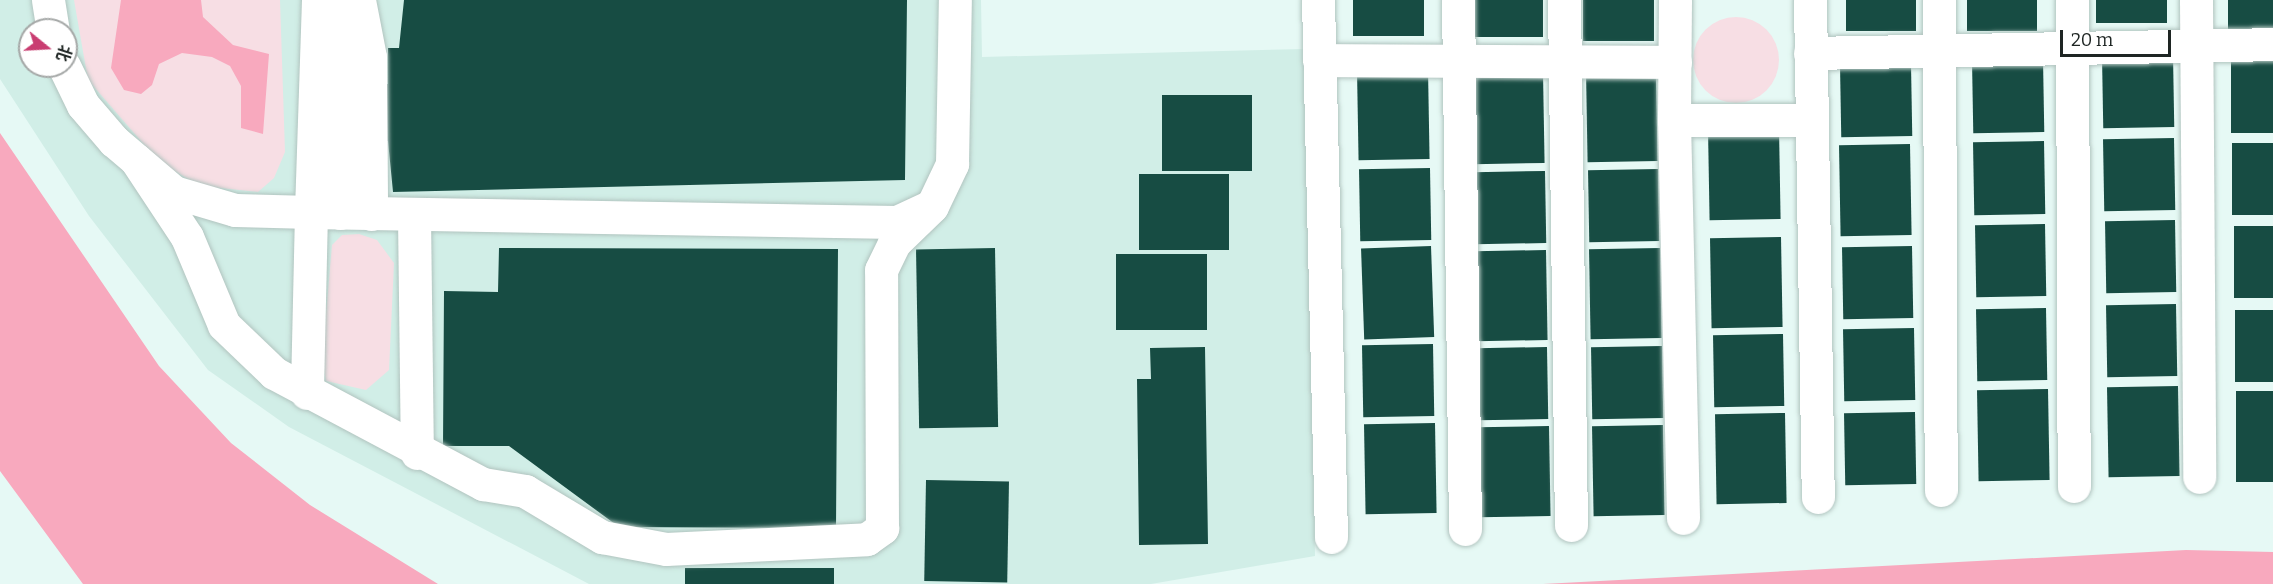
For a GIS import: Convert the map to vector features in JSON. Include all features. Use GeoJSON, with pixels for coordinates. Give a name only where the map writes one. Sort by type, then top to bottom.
{"type":"FeatureCollection","features":[{"type":"Feature","properties":{"kind":"street"},"geometry":{"type":"LineString","coordinates":[[48,0],[51,18]]}},
{"type":"Feature","properties":{"kind":"street"},"geometry":{"type":"LineString","coordinates":[[318,0],[341,213]]}},
{"type":"Feature","properties":{"kind":"street"},"geometry":{"type":"LineString","coordinates":[[340,0],[341,213]]}},
{"type":"Feature","properties":{"kind":"street"},"geometry":{"type":"LineString","coordinates":[[307,393],[370,57],[359,0]]}},
{"type":"Feature","properties":{"kind":"street"},"geometry":{"type":"LineString","coordinates":[[136,160],[187,237],[224,325],[274,374],[417,453],[483,484],[525,491],[584,529],[625,543],[666,549],[867,540],[882,528],[886,500],[881,270],[894,243],[932,206],[952,164],[955,0]]}},
{"type":"Feature","properties":{"kind":"street"},"geometry":{"type":"LineString","coordinates":[[1318,0],[1331,537]]}},
{"type":"Feature","properties":{"kind":"street"},"geometry":{"type":"LineString","coordinates":[[1458,0],[1465,529]]}},
{"type":"Feature","properties":{"kind":"street"},"geometry":{"type":"LineString","coordinates":[[1564,0],[1570,525]]}},
{"type":"Feature","properties":{"kind":"street"},"geometry":{"type":"LineString","coordinates":[[1675,0],[1674,120],[1683,518]]}},
{"type":"Feature","properties":{"kind":"street"},"geometry":{"type":"LineString","coordinates":[[1810,0],[1810,120],[1818,497]]}},
{"type":"Feature","properties":{"kind":"street"},"geometry":{"type":"LineString","coordinates":[[1940,0],[1941,490]]}},
{"type":"Feature","properties":{"kind":"street"},"geometry":{"type":"LineString","coordinates":[[2072,0],[2074,486]]}},
{"type":"Feature","properties":{"kind":"street"},"geometry":{"type":"LineString","coordinates":[[2196,0],[2199,477]]}},
{"type":"Feature","properties":{"kind":"street"},"geometry":{"type":"LineString","coordinates":[[1810,53],[2071,50],[2273,44]]}},
{"type":"Feature","properties":{"kind":"street"},"geometry":{"type":"LineString","coordinates":[[1319,60],[1459,58],[1675,62]]}},
{"type":"Feature","properties":{"kind":"street"},"geometry":{"type":"LineString","coordinates":[[70,78],[83,105],[136,160],[174,192],[235,210],[414,216],[897,222],[932,206]]}},
{"type":"Feature","properties":{"kind":"street"},"geometry":{"type":"LineString","coordinates":[[1674,120],[1810,120]]}},
{"type":"Feature","properties":{"kind":"street"},"geometry":{"type":"LineString","coordinates":[[414,216],[417,453]]}},
{"type":"Feature","properties":{"kind":"shaded area"},"geometry":{"type":"Polygon","coordinates":[[[0,0],[981,0],[982,57],[1305,49],[1315,556],[1151,584],[589,584],[289,427],[208,370],[89,216],[0,79],[0,0]]]}},
{"type":"Feature","properties":{"kind":"shaded area"},"geometry":{"type":"Polygon","coordinates":[[[74,0],[280,0],[285,152],[274,178],[258,192],[201,186],[160,163],[88,80],[74,0]]]}},
{"type":"Feature","properties":{"kind":"shaded area"},"geometry":{"type":"Polygon","coordinates":[[[121,0],[201,0],[203,17],[233,45],[269,54],[263,134],[241,128],[241,86],[230,66],[212,57],[182,53],[159,64],[152,85],[141,94],[124,90],[111,68],[121,0]]]}},
{"type":"Feature","properties":{"kind":"shaded area"},"geometry":{"type":"Polygon","coordinates":[[[1736,17],[1760,24],[1772,36],[1779,60],[1772,84],[1760,96],[1736,103],[1712,96],[1700,84],[1693,60],[1700,36],[1712,24],[1736,17]]]}},
{"type":"Feature","properties":{"kind":"shaded area"},"geometry":{"type":"Polygon","coordinates":[[[0,133],[159,366],[231,443],[310,505],[438,584],[83,584],[0,471],[0,133]]]}},
{"type":"Feature","properties":{"kind":"shaded area"},"geometry":{"type":"Polygon","coordinates":[[[359,234],[377,240],[394,263],[389,370],[366,390],[326,381],[322,359],[332,245],[342,235],[359,234]]]}},
{"type":"Feature","properties":{"kind":"shaded area"},"geometry":{"type":"Polygon","coordinates":[[[2186,550],[2273,552],[2273,584],[1543,584],[2186,550]]]}},
{"type":"Feature","properties":{"kind":"building"},"geometry":{"type":"Polygon","coordinates":[[[404,0],[907,0],[905,180],[393,192],[388,141],[357,141],[358,85],[388,84],[388,48],[399,48],[404,0]]]}},
{"type":"Feature","properties":{"kind":"building"},"geometry":{"type":"Polygon","coordinates":[[[1353,0],[1424,0],[1424,36],[1353,36],[1353,0]]]}},
{"type":"Feature","properties":{"kind":"building"},"geometry":{"type":"Polygon","coordinates":[[[1472,0],[1543,0],[1543,37],[1472,37],[1472,0]]]}},
{"type":"Feature","properties":{"kind":"building"},"geometry":{"type":"Polygon","coordinates":[[[1583,0],[1654,0],[1654,41],[1583,41],[1583,0]]]}},
{"type":"Feature","properties":{"kind":"building"},"geometry":{"type":"Polygon","coordinates":[[[1846,0],[1916,0],[1916,31],[1846,31],[1846,0]]]}},
{"type":"Feature","properties":{"kind":"building"},"geometry":{"type":"Polygon","coordinates":[[[1967,0],[2037,0],[2037,31],[1967,31],[1967,0]]]}},
{"type":"Feature","properties":{"kind":"building"},"geometry":{"type":"Polygon","coordinates":[[[2096,0],[2167,0],[2167,23],[2096,23],[2096,0]]]}},
{"type":"Feature","properties":{"kind":"building"},"geometry":{"type":"Polygon","coordinates":[[[2228,0],[2273,0],[2273,30],[2228,30],[2228,0]]]}},
{"type":"Feature","properties":{"kind":"building"},"geometry":{"type":"Polygon","coordinates":[[[2173,55],[2174,127],[2103,128],[2102,56],[2173,55]]]}},
{"type":"Feature","properties":{"kind":"building"},"geometry":{"type":"Polygon","coordinates":[[[2043,59],[2044,132],[1973,133],[1972,60],[2043,59]]]}},
{"type":"Feature","properties":{"kind":"building"},"geometry":{"type":"Polygon","coordinates":[[[2231,61],[2273,61],[2273,133],[2231,133],[2231,61]]]}},
{"type":"Feature","properties":{"kind":"building"},"geometry":{"type":"Polygon","coordinates":[[[1911,64],[1912,136],[1841,137],[1840,65],[1911,64]]]}},
{"type":"Feature","properties":{"kind":"building"},"geometry":{"type":"Polygon","coordinates":[[[1428,69],[1430,159],[1359,160],[1357,70],[1428,69]]]}},
{"type":"Feature","properties":{"kind":"building"},"geometry":{"type":"Polygon","coordinates":[[[1656,71],[1658,161],[1588,162],[1586,72],[1656,71]]]}},
{"type":"Feature","properties":{"kind":"building"},"geometry":{"type":"Polygon","coordinates":[[[1543,72],[1545,163],[1474,164],[1472,73],[1543,72]]]}},
{"type":"Feature","properties":{"kind":"building"},"geometry":{"type":"Polygon","coordinates":[[[1162,95],[1252,95],[1252,171],[1162,171],[1162,95]]]}},
{"type":"Feature","properties":{"kind":"building"},"geometry":{"type":"Polygon","coordinates":[[[1779,128],[1781,219],[1710,220],[1708,129],[1779,128]]]}},
{"type":"Feature","properties":{"kind":"building"},"geometry":{"type":"Polygon","coordinates":[[[2174,138],[2175,210],[2104,211],[2103,139],[2174,138]]]}},
{"type":"Feature","properties":{"kind":"building"},"geometry":{"type":"Polygon","coordinates":[[[2044,141],[2045,214],[1974,215],[1973,142],[2044,141]]]}},
{"type":"Feature","properties":{"kind":"building"},"geometry":{"type":"Polygon","coordinates":[[[2232,143],[2273,143],[2273,215],[2232,215],[2232,143]]]}},
{"type":"Feature","properties":{"kind":"building"},"geometry":{"type":"Polygon","coordinates":[[[1910,144],[1912,235],[1841,236],[1839,145],[1910,144]]]}},
{"type":"Feature","properties":{"kind":"building"},"geometry":{"type":"Polygon","coordinates":[[[1430,168],[1431,240],[1360,241],[1359,169],[1430,168]]]}},
{"type":"Feature","properties":{"kind":"building"},"geometry":{"type":"Polygon","coordinates":[[[1658,169],[1659,241],[1589,242],[1588,170],[1658,169]]]}},
{"type":"Feature","properties":{"kind":"building"},"geometry":{"type":"Polygon","coordinates":[[[1545,171],[1546,243],[1475,244],[1474,172],[1545,171]]]}},
{"type":"Feature","properties":{"kind":"building"},"geometry":{"type":"Polygon","coordinates":[[[1139,174],[1229,174],[1229,250],[1139,250],[1139,174]]]}},
{"type":"Feature","properties":{"kind":"building"},"geometry":{"type":"Polygon","coordinates":[[[2175,220],[2176,292],[2106,293],[2105,221],[2175,220]]]}},
{"type":"Feature","properties":{"kind":"building"},"geometry":{"type":"Polygon","coordinates":[[[2045,224],[2046,296],[1976,297],[1975,225],[2045,224]]]}},
{"type":"Feature","properties":{"kind":"building"},"geometry":{"type":"Polygon","coordinates":[[[2234,226],[2273,226],[2273,298],[2234,298],[2234,226]]]}},
{"type":"Feature","properties":{"kind":"building"},"geometry":{"type":"Polygon","coordinates":[[[1781,237],[1783,327],[1712,328],[1710,238],[1781,237]]]}},
{"type":"Feature","properties":{"kind":"building"},"geometry":{"type":"Polygon","coordinates":[[[1431,246],[1434,337],[1364,339],[1361,248],[1431,246]]]}},
{"type":"Feature","properties":{"kind":"building"},"geometry":{"type":"Polygon","coordinates":[[[1912,246],[1913,318],[1843,319],[1842,247],[1912,246]]]}},
{"type":"Feature","properties":{"kind":"building"},"geometry":{"type":"Polygon","coordinates":[[[499,248],[838,249],[836,528],[619,527],[509,446],[443,446],[444,291],[498,292],[499,248]]]}},
{"type":"Feature","properties":{"kind":"building"},"geometry":{"type":"Polygon","coordinates":[[[995,248],[998,427],[919,428],[916,249],[995,248]]]}},
{"type":"Feature","properties":{"kind":"building"},"geometry":{"type":"Polygon","coordinates":[[[1660,248],[1662,338],[1591,339],[1589,249],[1660,248]]]}},
{"type":"Feature","properties":{"kind":"building"},"geometry":{"type":"Polygon","coordinates":[[[1546,250],[1548,340],[1477,341],[1475,251],[1546,250]]]}},
{"type":"Feature","properties":{"kind":"building"},"geometry":{"type":"Polygon","coordinates":[[[1116,254],[1207,254],[1207,330],[1116,330],[1116,254]]]}},
{"type":"Feature","properties":{"kind":"building"},"geometry":{"type":"Polygon","coordinates":[[[2176,304],[2177,376],[2107,377],[2106,305],[2176,304]]]}},
{"type":"Feature","properties":{"kind":"building"},"geometry":{"type":"Polygon","coordinates":[[[2046,308],[2047,380],[1977,381],[1976,309],[2046,308]]]}},
{"type":"Feature","properties":{"kind":"building"},"geometry":{"type":"Polygon","coordinates":[[[2235,310],[2273,310],[2273,382],[2235,382],[2235,310]]]}},
{"type":"Feature","properties":{"kind":"building"},"geometry":{"type":"Polygon","coordinates":[[[1914,328],[1915,400],[1844,401],[1843,329],[1914,328]]]}},
{"type":"Feature","properties":{"kind":"building"},"geometry":{"type":"Polygon","coordinates":[[[1783,334],[1784,406],[1714,407],[1713,335],[1783,334]]]}},
{"type":"Feature","properties":{"kind":"building"},"geometry":{"type":"Polygon","coordinates":[[[1433,344],[1434,416],[1363,417],[1362,345],[1433,344]]]}},
{"type":"Feature","properties":{"kind":"building"},"geometry":{"type":"Polygon","coordinates":[[[1662,346],[1663,418],[1592,419],[1591,347],[1662,346]]]}},
{"type":"Feature","properties":{"kind":"building"},"geometry":{"type":"Polygon","coordinates":[[[1205,347],[1208,544],[1139,545],[1137,379],[1151,379],[1150,348],[1205,347]]]}},
{"type":"Feature","properties":{"kind":"building"},"geometry":{"type":"Polygon","coordinates":[[[1547,347],[1548,419],[1478,420],[1477,348],[1547,347]]]}},
{"type":"Feature","properties":{"kind":"building"},"geometry":{"type":"Polygon","coordinates":[[[2178,386],[2180,476],[2109,477],[2107,387],[2178,386]]]}},
{"type":"Feature","properties":{"kind":"building"},"geometry":{"type":"Polygon","coordinates":[[[2048,389],[2050,480],[1979,481],[1977,390],[2048,389]]]}},
{"type":"Feature","properties":{"kind":"building"},"geometry":{"type":"Polygon","coordinates":[[[2236,391],[2273,391],[2273,482],[2236,482],[2236,391]]]}},
{"type":"Feature","properties":{"kind":"building"},"geometry":{"type":"Polygon","coordinates":[[[1915,412],[1916,484],[1845,485],[1844,413],[1915,412]]]}},
{"type":"Feature","properties":{"kind":"building"},"geometry":{"type":"Polygon","coordinates":[[[1785,413],[1787,503],[1717,504],[1715,414],[1785,413]]]}},
{"type":"Feature","properties":{"kind":"building"},"geometry":{"type":"Polygon","coordinates":[[[1435,423],[1437,513],[1366,514],[1364,424],[1435,423]]]}},
{"type":"Feature","properties":{"kind":"building"},"geometry":{"type":"Polygon","coordinates":[[[1663,425],[1665,515],[1594,516],[1592,426],[1663,425]]]}},
{"type":"Feature","properties":{"kind":"building"},"geometry":{"type":"Polygon","coordinates":[[[1549,426],[1551,516],[1480,517],[1478,427],[1549,426]]]}},
{"type":"Feature","properties":{"kind":"building"},"geometry":{"type":"Polygon","coordinates":[[[926,480],[1009,481],[1007,582],[924,581],[926,480]]]}},
{"type":"Feature","properties":{"kind":"building"},"geometry":{"type":"Polygon","coordinates":[[[685,568],[834,568],[834,584],[685,584],[685,568]]]}}]}
